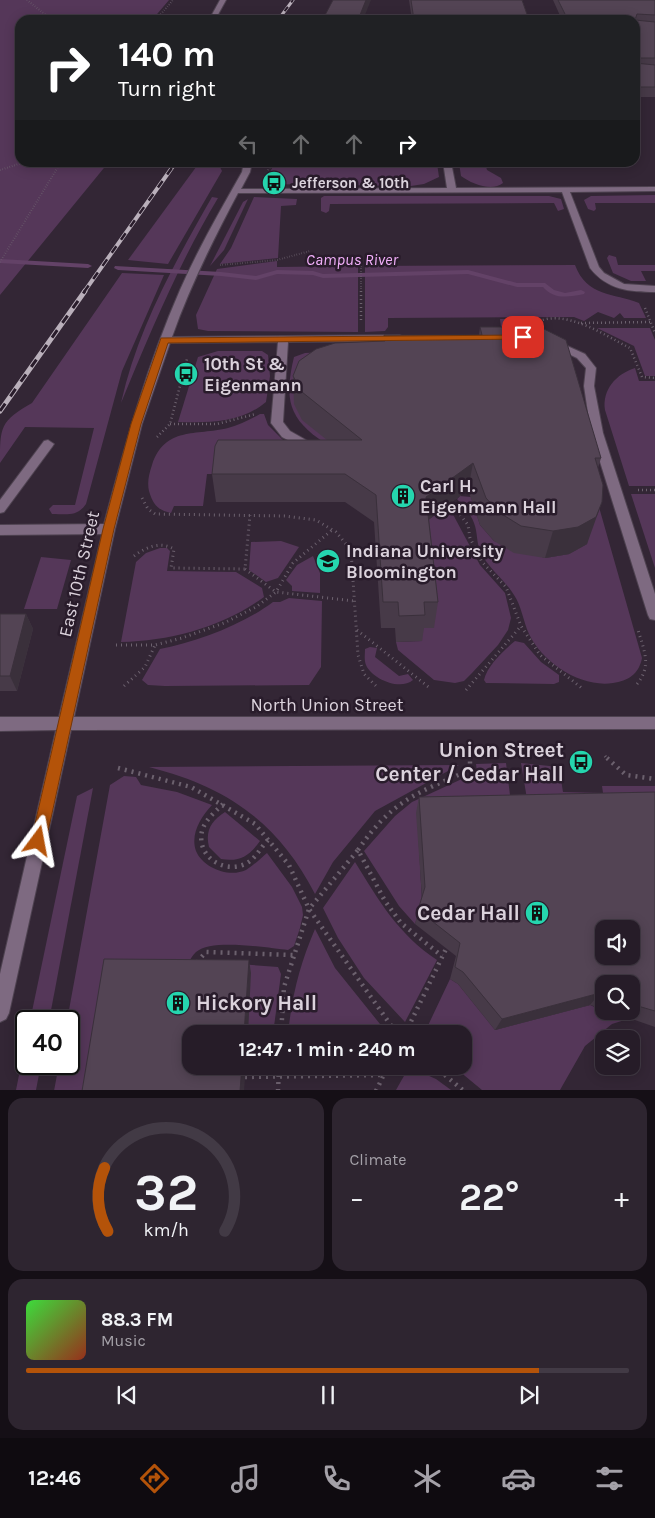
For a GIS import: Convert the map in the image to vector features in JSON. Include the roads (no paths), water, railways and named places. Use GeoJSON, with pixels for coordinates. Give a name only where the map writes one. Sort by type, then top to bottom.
{"type":"FeatureCollection","features":[{"type":"Feature","properties":{"kind":"street"},"geometry":{"type":"LineString","coordinates":[[215,15],[223,0]]}},
{"type":"Feature","properties":{"kind":"street","name":"East 10th Street"},"geometry":{"type":"LineString","coordinates":[[0,1013],[109,529],[136,424],[188,280],[247,167]]}},
{"type":"Feature","properties":{"kind":"street"},"geometry":{"type":"LineString","coordinates":[[448,167],[452,190]]}},
{"type":"Feature","properties":{"kind":"street"},"geometry":{"type":"LineString","coordinates":[[565,190],[595,268],[603,278],[614,285],[630,289],[655,289]]}},
{"type":"Feature","properties":{"kind":"street"},"geometry":{"type":"LineString","coordinates":[[236,191],[655,190]]}},
{"type":"Feature","properties":{"kind":"street"},"geometry":{"type":"LineString","coordinates":[[165,340],[410,338]]}},
{"type":"Feature","properties":{"kind":"street"},"geometry":{"type":"LineString","coordinates":[[283,339],[277,422],[286,434],[323,453]]}},
{"type":"Feature","properties":{"kind":"street"},"geometry":{"type":"LineString","coordinates":[[546,340],[581,356],[591,368],[590,393],[597,433],[655,615]]}},
{"type":"Feature","properties":{"kind":"street"},"geometry":{"type":"LineString","coordinates":[[0,509],[48,444]]}},
{"type":"Feature","properties":{"kind":"street"},"geometry":{"type":"LineString","coordinates":[[0,530],[109,529]]}},
{"type":"Feature","properties":{"kind":"street","name":"North Union Street"},"geometry":{"type":"LineString","coordinates":[[0,724],[655,723]]}},
{"type":"Feature","properties":{"kind":"waterway","name":"Campus River"},"geometry":{"type":"LineString","coordinates":[[0,261],[88,266]]}},
{"type":"Feature","properties":{"kind":"waterway","name":"Campus River"},"geometry":{"type":"LineString","coordinates":[[118,268],[256,278],[277,272],[313,273],[323,276],[468,272],[517,285],[545,285],[551,292],[565,295],[581,292]]}},
{"type":"Feature","properties":{"kind":"railway"},"geometry":{"type":"LineString","coordinates":[[282,15],[293,0]]}},
{"type":"Feature","properties":{"kind":"railway"},"geometry":{"type":"LineString","coordinates":[[84,292],[172,167]]}},
{"type":"Feature","properties":{"kind":"railway"},"geometry":{"type":"LineString","coordinates":[[0,411],[85,291]]}},
{"type":"Feature","properties":{"kind":"place","name":"Jefferson & 10th"},"geometry":{"type":"Point","coordinates":[274,183]}},
{"type":"Feature","properties":{"kind":"place","name":"10th St & Eigenmann"},"geometry":{"type":"Point","coordinates":[186,374]}},
{"type":"Feature","properties":{"kind":"place","name":"Carl H. Eigenmann Hall"},"geometry":{"type":"Point","coordinates":[403,496]}},
{"type":"Feature","properties":{"kind":"place","name":"Indiana University Bloomington"},"geometry":{"type":"Point","coordinates":[328,561]}},
{"type":"Feature","properties":{"kind":"place","name":"Union Street Center / Cedar Hall"},"geometry":{"type":"Point","coordinates":[581,762]}},
{"type":"Feature","properties":{"kind":"place","name":"Cedar Hall"},"geometry":{"type":"Point","coordinates":[537,913]}},
{"type":"Feature","properties":{"kind":"place","name":"Hickory Hall"},"geometry":{"type":"Point","coordinates":[178,1003]}}]}
